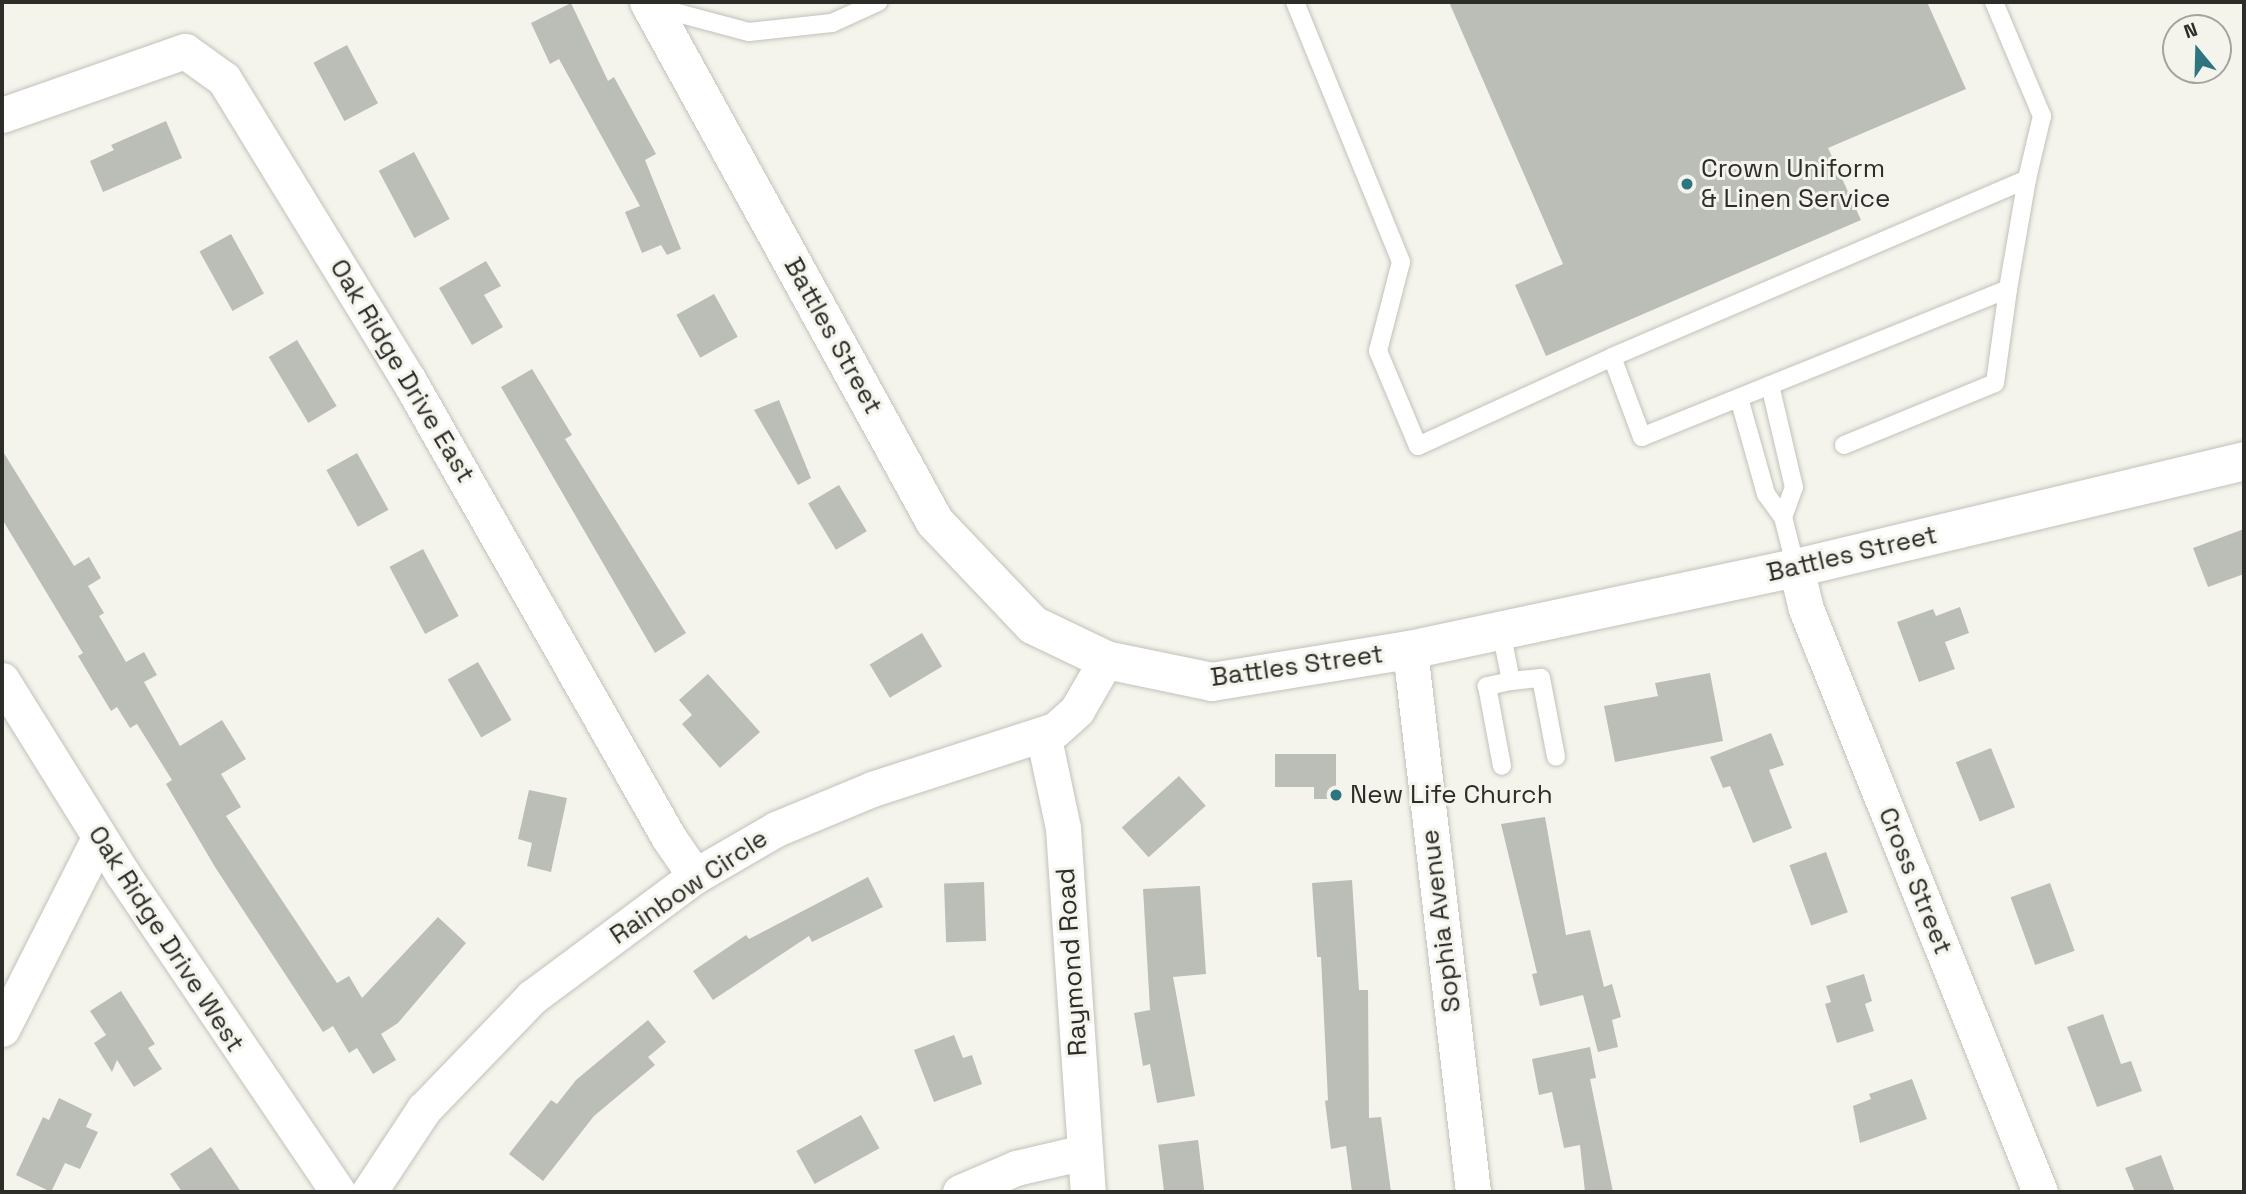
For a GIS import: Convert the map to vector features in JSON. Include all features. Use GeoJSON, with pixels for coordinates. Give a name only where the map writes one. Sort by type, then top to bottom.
{"type":"FeatureCollection","features":[{"type":"Feature","properties":{"kind":"street","name":"Battles Street"},"geometry":{"type":"LineString","coordinates":[[650,4],[935,522],[1033,625],[1106,660],[1212,682],[1410,650],[1796,568],[2244,461]]}},
{"type":"Feature","properties":{"kind":"street","name":"Oak Ridge Drive East"},"geometry":{"type":"LineString","coordinates":[[2,115],[185,51],[224,79],[408,379],[669,838],[695,876]]}},
{"type":"Feature","properties":{"kind":"street","name":"Cross Street"},"geometry":{"type":"LineString","coordinates":[[1796,568],[1806,609],[2040,1192]]}},
{"type":"Feature","properties":{"kind":"street","name":"Sophia Avenue"},"geometry":{"type":"LineString","coordinates":[[1410,650],[1473,1192]]}},
{"type":"Feature","properties":{"kind":"street","name":"Rainbow Circle"},"geometry":{"type":"LineString","coordinates":[[369,1192],[424,1109],[532,997],[695,876],[776,829],[861,793],[1043,734],[1077,710],[1106,660]]}},
{"type":"Feature","properties":{"kind":"street","name":"Oak Ridge Drive West"},"geometry":{"type":"LineString","coordinates":[[2,680],[99,838],[338,1192]]}},
{"type":"Feature","properties":{"kind":"street","name":"Raymond Road"},"geometry":{"type":"LineString","coordinates":[[1043,734],[1063,828],[1088,1192]]}},
{"type":"Feature","properties":{"kind":"street"},"geometry":{"type":"LineString","coordinates":[[2,1029],[99,838]]}},
{"type":"Feature","properties":{"kind":"street"},"geometry":{"type":"LineString","coordinates":[[960,1192],[1016,1168],[1085,1152]]}},
{"type":"Feature","properties":{"kind":"lane"},"geometry":{"type":"LineString","coordinates":[[650,4],[749,32],[832,23],[878,2]]}},
{"type":"Feature","properties":{"kind":"lane"},"geometry":{"type":"LineString","coordinates":[[1295,2],[1401,262],[1378,351],[1418,446],[1612,357],[2027,179]]}},
{"type":"Feature","properties":{"kind":"lane"},"geometry":{"type":"LineString","coordinates":[[1844,445],[1995,383],[2027,179],[2042,116],[1994,2]]}},
{"type":"Feature","properties":{"kind":"lane"},"geometry":{"type":"LineString","coordinates":[[1612,357],[1642,437],[2008,289]]}},
{"type":"Feature","properties":{"kind":"lane"},"geometry":{"type":"LineString","coordinates":[[1770,385],[1794,487],[1783,517]]}},
{"type":"Feature","properties":{"kind":"lane"},"geometry":{"type":"LineString","coordinates":[[1739,398],[1766,495],[1783,517],[1796,568]]}},
{"type":"Feature","properties":{"kind":"lane"},"geometry":{"type":"LineString","coordinates":[[1501,631],[1511,681]]}},
{"type":"Feature","properties":{"kind":"lane"},"geometry":{"type":"LineString","coordinates":[[1502,766],[1487,686],[1511,681],[1541,678],[1556,757]]}},
{"type":"Feature","properties":{"kind":"building","name":"Crown Uniform & Linen Service"},"geometry":{"type":"Polygon","coordinates":[[[1449,2],[1927,2],[1966,89],[1828,148],[1861,220],[1546,356],[1515,285],[1563,264],[1449,2]]]}},
{"type":"Feature","properties":{"kind":"building"},"geometry":{"type":"Polygon","coordinates":[[[571,3],[608,81],[614,77],[656,154],[645,160],[681,249],[667,255],[661,245],[642,253],[625,212],[640,206],[559,59],[550,64],[531,23],[571,3]]]}},
{"type":"Feature","properties":{"kind":"building"},"geometry":{"type":"Polygon","coordinates":[[[347,45],[378,103],[344,121],[313,63],[347,45]]]}},
{"type":"Feature","properties":{"kind":"building"},"geometry":{"type":"Polygon","coordinates":[[[166,121],[182,158],[103,192],[90,161],[114,150],[111,145],[166,121]]]}},
{"type":"Feature","properties":{"kind":"building"},"geometry":{"type":"Polygon","coordinates":[[[414,152],[450,219],[414,238],[379,171],[414,152]]]}},
{"type":"Feature","properties":{"kind":"building"},"geometry":{"type":"Polygon","coordinates":[[[231,234],[264,293],[232,311],[200,251],[231,234]]]}},
{"type":"Feature","properties":{"kind":"building"},"geometry":{"type":"Polygon","coordinates":[[[486,261],[501,286],[484,295],[503,327],[472,345],[439,288],[486,261]]]}},
{"type":"Feature","properties":{"kind":"building"},"geometry":{"type":"Polygon","coordinates":[[[714,294],[738,337],[700,358],[676,315],[714,294]]]}},
{"type":"Feature","properties":{"kind":"building"},"geometry":{"type":"Polygon","coordinates":[[[297,340],[337,406],[308,423],[269,357],[297,340]]]}},
{"type":"Feature","properties":{"kind":"building"},"geometry":{"type":"Polygon","coordinates":[[[532,369],[572,435],[565,439],[686,633],[655,653],[501,387],[532,369]]]}},
{"type":"Feature","properties":{"kind":"building"},"geometry":{"type":"Polygon","coordinates":[[[779,400],[811,478],[798,485],[754,410],[779,400]]]}},
{"type":"Feature","properties":{"kind":"building"},"geometry":{"type":"Polygon","coordinates":[[[2,450],[74,566],[89,557],[101,578],[88,586],[104,613],[99,616],[126,662],[144,652],[157,675],[144,682],[180,746],[222,720],[246,759],[221,774],[241,807],[226,816],[337,983],[349,976],[362,998],[438,917],[466,943],[398,1023],[381,1034],[396,1060],[373,1074],[357,1048],[349,1053],[333,1026],[323,1032],[215,867],[166,784],[172,780],[137,724],[130,728],[117,707],[111,711],[78,656],[83,653],[2,519],[2,450]]]}},
{"type":"Feature","properties":{"kind":"building"},"geometry":{"type":"Polygon","coordinates":[[[357,453],[389,510],[358,527],[326,470],[357,453]]]}},
{"type":"Feature","properties":{"kind":"building"},"geometry":{"type":"Polygon","coordinates":[[[839,485],[867,531],[836,550],[808,504],[839,485]]]}},
{"type":"Feature","properties":{"kind":"building"},"geometry":{"type":"Polygon","coordinates":[[[2244,529],[2244,574],[2208,587],[2193,548],[2244,529]]]}},
{"type":"Feature","properties":{"kind":"building"},"geometry":{"type":"Polygon","coordinates":[[[423,549],[459,616],[425,634],[389,567],[423,549]]]}},
{"type":"Feature","properties":{"kind":"building"},"geometry":{"type":"Polygon","coordinates":[[[1960,607],[1969,633],[1945,642],[1955,669],[1919,682],[1897,622],[1933,609],[1936,616],[1960,607]]]}},
{"type":"Feature","properties":{"kind":"building"},"geometry":{"type":"Polygon","coordinates":[[[922,633],[942,666],[890,698],[870,664],[922,633]]]}},
{"type":"Feature","properties":{"kind":"building"},"geometry":{"type":"Polygon","coordinates":[[[478,662],[512,720],[481,738],[448,680],[478,662]]]}},
{"type":"Feature","properties":{"kind":"building"},"geometry":{"type":"Polygon","coordinates":[[[1710,673],[1723,741],[1615,762],[1604,706],[1658,696],[1655,683],[1710,673]]]}},
{"type":"Feature","properties":{"kind":"building"},"geometry":{"type":"Polygon","coordinates":[[[708,674],[760,732],[720,768],[682,724],[692,715],[679,700],[708,674]]]}},
{"type":"Feature","properties":{"kind":"building"},"geometry":{"type":"Polygon","coordinates":[[[1771,733],[1784,765],[1769,770],[1792,828],[1753,843],[1730,786],[1723,788],[1710,757],[1771,733]]]}},
{"type":"Feature","properties":{"kind":"building"},"geometry":{"type":"Polygon","coordinates":[[[1991,748],[2015,807],[1980,822],[1956,762],[1991,748]]]}},
{"type":"Feature","properties":{"kind":"building"},"geometry":{"type":"Polygon","coordinates":[[[1275,754],[1336,754],[1336,799],[1314,799],[1314,787],[1275,787],[1275,754]]]}},
{"type":"Feature","properties":{"kind":"building"},"geometry":{"type":"Polygon","coordinates":[[[1179,776],[1206,806],[1149,857],[1122,828],[1179,776]]]}},
{"type":"Feature","properties":{"kind":"building"},"geometry":{"type":"Polygon","coordinates":[[[529,790],[567,798],[551,872],[527,866],[532,843],[518,839],[529,790]]]}},
{"type":"Feature","properties":{"kind":"building"},"geometry":{"type":"Polygon","coordinates":[[[1545,817],[1566,935],[1590,930],[1604,987],[1612,984],[1621,1017],[1612,1020],[1618,1047],[1598,1052],[1583,995],[1540,1006],[1532,974],[1537,973],[1501,824],[1545,817]]]}},
{"type":"Feature","properties":{"kind":"building"},"geometry":{"type":"Polygon","coordinates":[[[1826,852],[1848,912],[1811,925],[1789,865],[1826,852]]]}},
{"type":"Feature","properties":{"kind":"building"},"geometry":{"type":"Polygon","coordinates":[[[868,877],[883,907],[812,942],[809,936],[713,1000],[693,971],[746,935],[749,939],[868,877]]]}},
{"type":"Feature","properties":{"kind":"building"},"geometry":{"type":"Polygon","coordinates":[[[1352,880],[1359,990],[1368,990],[1369,1118],[1381,1117],[1391,1192],[1352,1192],[1346,1146],[1331,1149],[1325,1101],[1328,1100],[1321,957],[1317,957],[1312,883],[1352,880]]]}},
{"type":"Feature","properties":{"kind":"building"},"geometry":{"type":"Polygon","coordinates":[[[984,882],[986,941],[946,942],[944,883],[984,882]]]}},
{"type":"Feature","properties":{"kind":"building"},"geometry":{"type":"Polygon","coordinates":[[[2050,883],[2075,951],[2035,965],[2011,897],[2050,883]]]}},
{"type":"Feature","properties":{"kind":"building"},"geometry":{"type":"Polygon","coordinates":[[[1200,886],[1206,974],[1173,977],[1195,1096],[1157,1103],[1150,1064],[1143,1066],[1134,1013],[1150,1010],[1143,889],[1200,886]]]}},
{"type":"Feature","properties":{"kind":"building"},"geometry":{"type":"Polygon","coordinates":[[[1864,974],[1872,1001],[1865,1004],[1874,1031],[1837,1043],[1825,1004],[1831,1002],[1826,986],[1864,974]]]}},
{"type":"Feature","properties":{"kind":"building"},"geometry":{"type":"Polygon","coordinates":[[[121,991],[155,1044],[148,1048],[162,1069],[134,1087],[117,1060],[112,1072],[94,1043],[106,1035],[90,1011],[121,991]]]}},
{"type":"Feature","properties":{"kind":"building"},"geometry":{"type":"Polygon","coordinates":[[[2103,1014],[2121,1064],[2131,1061],[2142,1091],[2097,1107],[2067,1027],[2103,1014]]]}},
{"type":"Feature","properties":{"kind":"building"},"geometry":{"type":"Polygon","coordinates":[[[648,1020],[666,1042],[648,1057],[655,1065],[594,1116],[543,1181],[509,1154],[551,1100],[557,1104],[576,1080],[648,1020]]]}},
{"type":"Feature","properties":{"kind":"building"},"geometry":{"type":"Polygon","coordinates":[[[954,1035],[963,1058],[972,1055],[982,1084],[934,1102],[914,1050],[954,1035]]]}},
{"type":"Feature","properties":{"kind":"building"},"geometry":{"type":"Polygon","coordinates":[[[1590,1047],[1596,1078],[1590,1079],[1613,1192],[1585,1192],[1580,1145],[1564,1148],[1552,1092],[1539,1095],[1532,1059],[1590,1047]]]}},
{"type":"Feature","properties":{"kind":"building"},"geometry":{"type":"Polygon","coordinates":[[[1912,1079],[1927,1119],[1860,1143],[1853,1106],[1871,1099],[1869,1094],[1912,1079]]]}},
{"type":"Feature","properties":{"kind":"building"},"geometry":{"type":"Polygon","coordinates":[[[59,1098],[92,1114],[86,1127],[98,1132],[80,1169],[65,1163],[51,1192],[16,1175],[43,1117],[49,1120],[59,1098]]]}},
{"type":"Feature","properties":{"kind":"building"},"geometry":{"type":"Polygon","coordinates":[[[861,1115],[879,1148],[815,1184],[796,1151],[861,1115]]]}},
{"type":"Feature","properties":{"kind":"building"},"geometry":{"type":"Polygon","coordinates":[[[1198,1140],[1204,1192],[1164,1192],[1158,1145],[1198,1140]]]}},
{"type":"Feature","properties":{"kind":"building"},"geometry":{"type":"Polygon","coordinates":[[[211,1147],[241,1192],[182,1192],[170,1174],[211,1147]]]}},
{"type":"Feature","properties":{"kind":"building"},"geometry":{"type":"Polygon","coordinates":[[[2161,1155],[2175,1192],[2135,1192],[2125,1168],[2161,1155]]]}},
{"type":"Feature","properties":{"kind":"place","name":"Crown Uniform & Linen Service"},"geometry":{"type":"Point","coordinates":[1687,184]}},
{"type":"Feature","properties":{"kind":"place","name":"New Life Church"},"geometry":{"type":"Point","coordinates":[1336,795]}}]}
